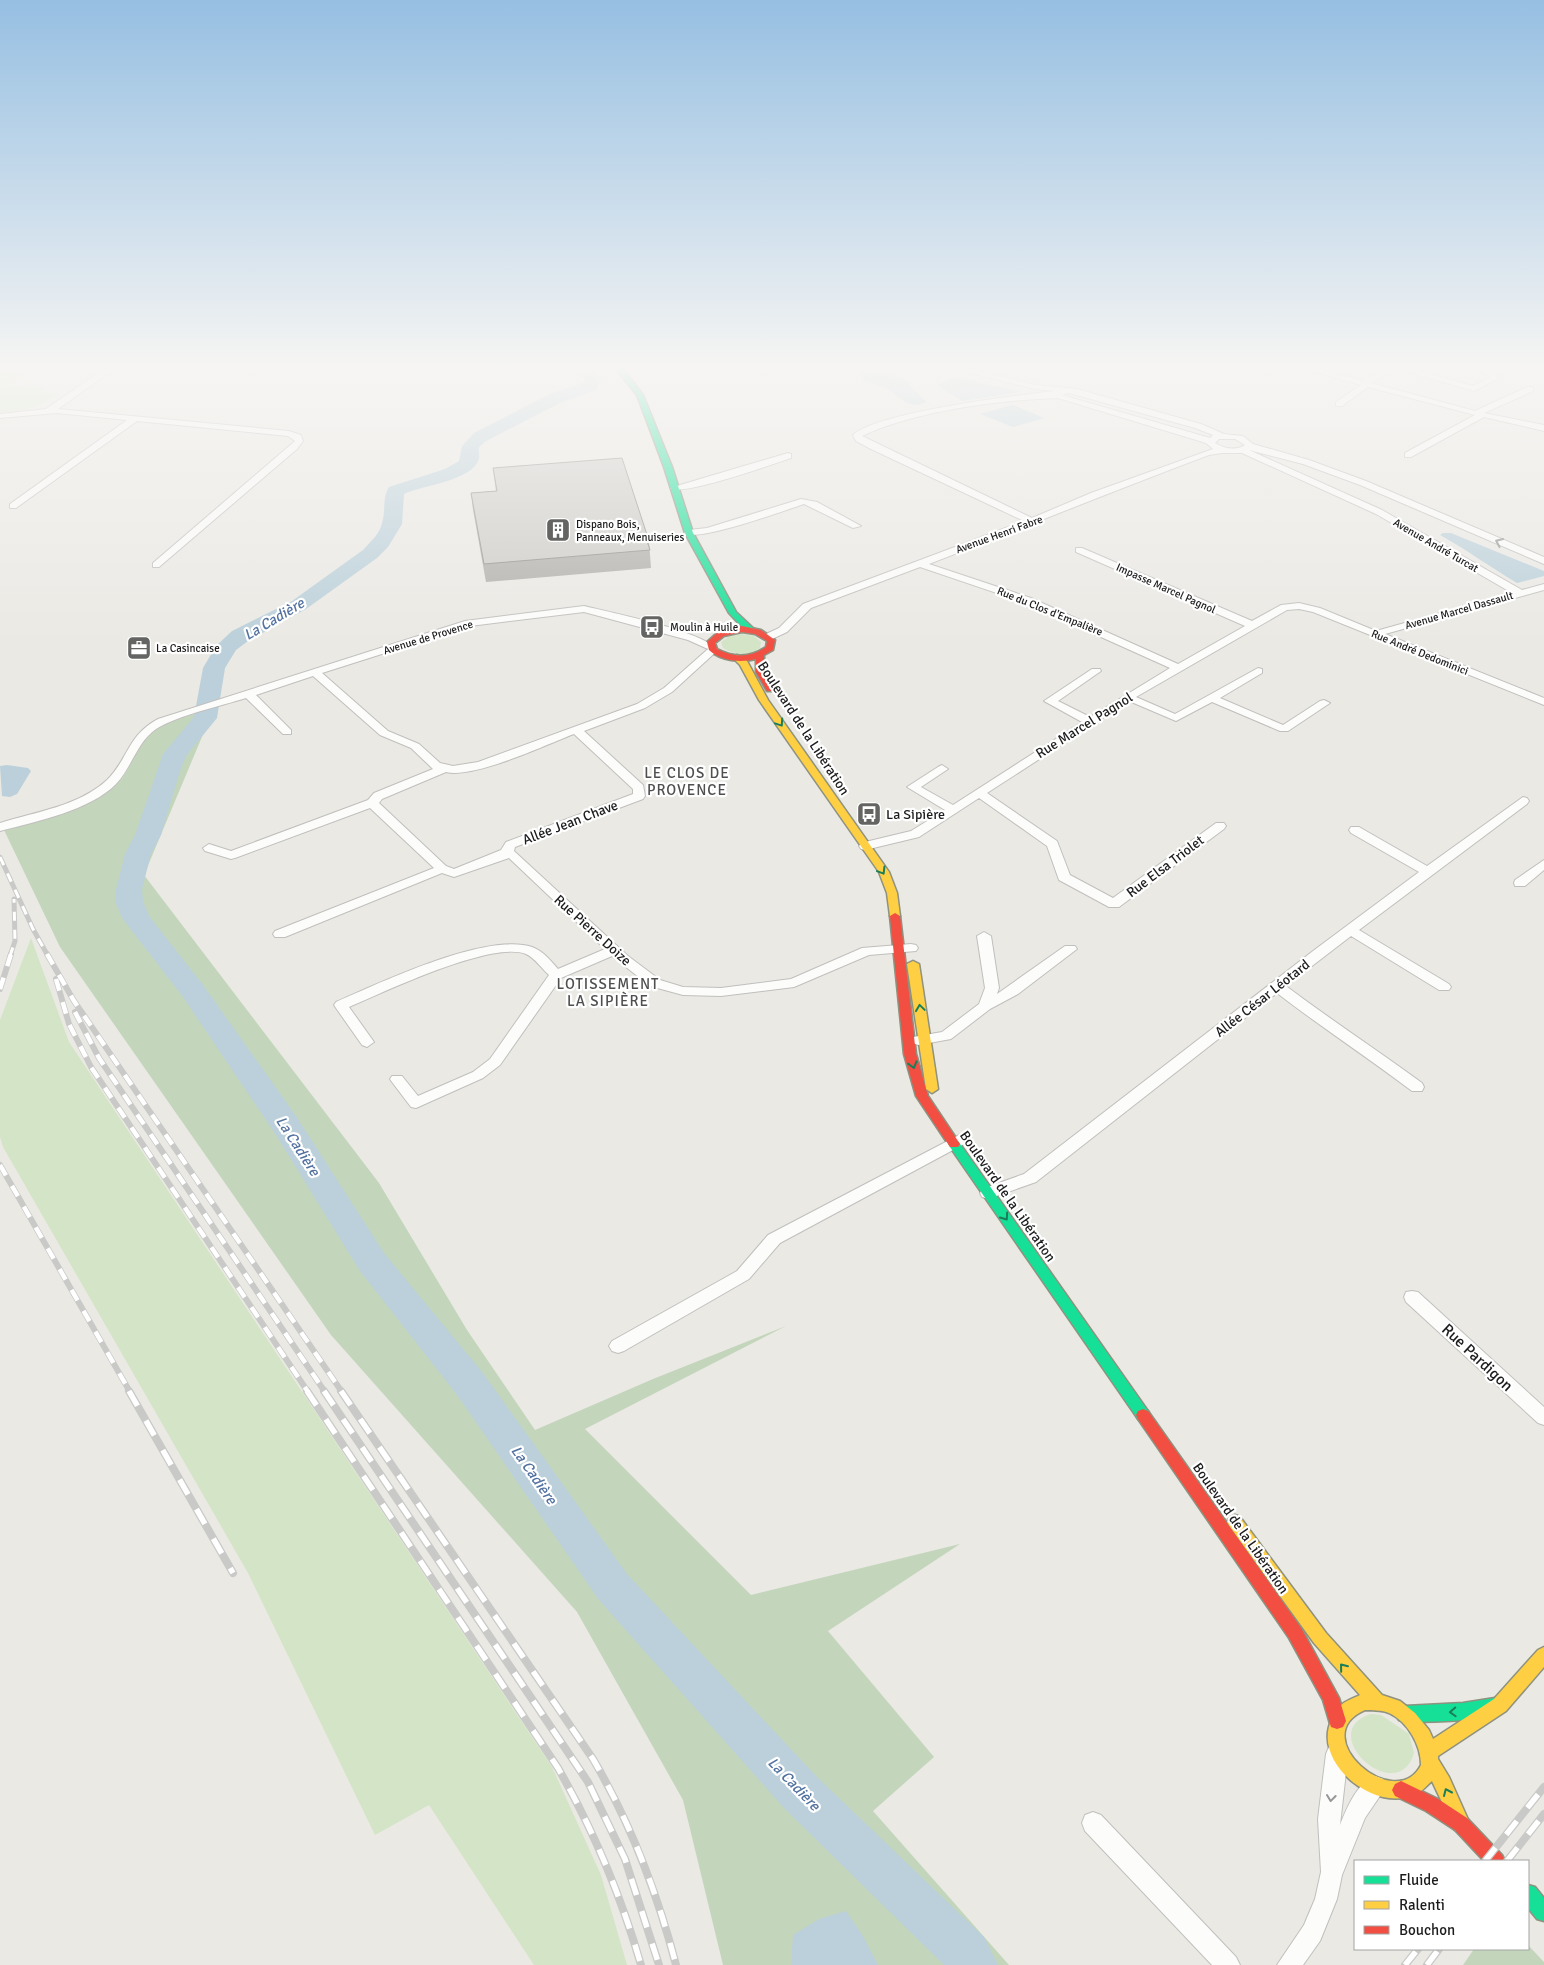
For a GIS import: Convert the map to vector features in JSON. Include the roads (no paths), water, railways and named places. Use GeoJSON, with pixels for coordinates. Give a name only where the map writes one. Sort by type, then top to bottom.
{"type":"FeatureCollection","features":[{"type":"Feature","properties":{"kind":"street"},"geometry":{"type":"LineString","coordinates":[[13,506],[76,461]]}},
{"type":"Feature","properties":{"kind":"street"},"geometry":{"type":"LineString","coordinates":[[156,565],[278,461]]}},
{"type":"Feature","properties":{"kind":"street"},"geometry":{"type":"LineString","coordinates":[[664,461],[689,533],[733,613],[742,624],[768,637]]}},
{"type":"Feature","properties":{"kind":"street"},"geometry":{"type":"LineString","coordinates":[[674,488],[692,486],[773,461]]}},
{"type":"Feature","properties":{"kind":"street"},"geometry":{"type":"LineString","coordinates":[[902,461],[1032,522]]}},
{"type":"Feature","properties":{"kind":"street","name":"Avenue Henri Fabre"},"geometry":{"type":"LineString","coordinates":[[768,637],[783,630],[807,606],[1032,522],[1175,461]]}},
{"type":"Feature","properties":{"kind":"street","name":"Avenue André Turcat"},"geometry":{"type":"LineString","coordinates":[[1273,461],[1379,512],[1520,594]]}},
{"type":"Feature","properties":{"kind":"street","name":"Avenue André Turcat"},"geometry":{"type":"LineString","coordinates":[[1300,461],[1363,483],[1544,561]]}},
{"type":"Feature","properties":{"kind":"street"},"geometry":{"type":"LineString","coordinates":[[689,533],[708,531],[804,501],[814,504],[856,526]]}},
{"type":"Feature","properties":{"kind":"street","name":"Impasse Marcel Pagnol"},"geometry":{"type":"LineString","coordinates":[[1079,550],[1254,626]]}},
{"type":"Feature","properties":{"kind":"street","name":"Rue du Clos d'Empalière"},"geometry":{"type":"LineString","coordinates":[[918,563],[1028,600],[1178,668]]}},
{"type":"Feature","properties":{"kind":"street"},"geometry":{"type":"LineString","coordinates":[[713,578],[724,622],[716,645]]}},
{"type":"Feature","properties":{"kind":"street","name":"Avenue Marcel Dassault"},"geometry":{"type":"LineString","coordinates":[[1375,634],[1544,587]]}},
{"type":"Feature","properties":{"kind":"street","name":"Rue Marcel Pagnol"},"geometry":{"type":"LineString","coordinates":[[870,845],[915,834],[1128,697],[1254,626],[1281,608],[1294,606]]}},
{"type":"Feature","properties":{"kind":"street","name":"Rue André Dedominici"},"geometry":{"type":"LineString","coordinates":[[1294,606],[1316,610],[1544,702]]}},
{"type":"Feature","properties":{"kind":"street","name":"Avenue de Provence"},"geometry":{"type":"LineString","coordinates":[[0,827],[94,795],[111,782],[136,740],[147,729],[162,721],[469,623],[578,609],[592,610],[716,645]]}},
{"type":"Feature","properties":{"kind":"street","name":"Avenue Henri Fabre"},"geometry":{"type":"LineString","coordinates":[[752,630],[793,618]]}},
{"type":"Feature","properties":{"kind":"street"},"geometry":{"type":"LineString","coordinates":[[314,672],[384,733],[415,746],[436,766],[453,770],[481,765],[641,706],[668,690],[734,630],[752,630]]}},
{"type":"Feature","properties":{"kind":"street","name":"Boulevard de la Libération"},"geometry":{"type":"LineString","coordinates":[[737,658],[760,655],[772,644],[768,637]]}},
{"type":"Feature","properties":{"kind":"street","name":"Boulevard de la Libération"},"geometry":{"type":"LineString","coordinates":[[716,645],[744,663],[754,682],[870,845],[896,874],[904,892]]}},
{"type":"Feature","properties":{"kind":"street","name":"Boulevard de la Libération"},"geometry":{"type":"LineString","coordinates":[[760,655],[760,672],[870,845],[884,872],[892,893],[906,945],[933,1094],[957,1142]]}},
{"type":"Feature","properties":{"kind":"street"},"geometry":{"type":"LineString","coordinates":[[1090,721],[1050,701],[1096,671]]}},
{"type":"Feature","properties":{"kind":"street"},"geometry":{"type":"LineString","coordinates":[[1128,697],[1176,718],[1258,671]]}},
{"type":"Feature","properties":{"kind":"street"},"geometry":{"type":"LineString","coordinates":[[248,693],[287,732]]}},
{"type":"Feature","properties":{"kind":"street"},"geometry":{"type":"LineString","coordinates":[[1211,698],[1284,730],[1324,703]]}},
{"type":"Feature","properties":{"kind":"street","name":"Allée Jean Chave"},"geometry":{"type":"LineString","coordinates":[[280,934],[442,869],[454,873],[506,854],[510,845],[639,796],[639,788],[576,730]]}},
{"type":"Feature","properties":{"kind":"street"},"geometry":{"type":"LineString","coordinates":[[209,848],[231,855],[372,803],[378,796],[445,768]]}},
{"type":"Feature","properties":{"kind":"street"},"geometry":{"type":"LineString","coordinates":[[942,769],[913,787],[952,809]]}},
{"type":"Feature","properties":{"kind":"street","name":"Rue Elsa Triolet"},"geometry":{"type":"LineString","coordinates":[[978,792],[1053,844],[1064,877],[1114,904],[1220,826]]}},
{"type":"Feature","properties":{"kind":"street","name":"Allée César Léotard"},"geometry":{"type":"LineString","coordinates":[[993,1191],[1030,1178],[1276,986],[1523,801]]}},
{"type":"Feature","properties":{"kind":"street"},"geometry":{"type":"LineString","coordinates":[[372,803],[442,869]]}},
{"type":"Feature","properties":{"kind":"street"},"geometry":{"type":"LineString","coordinates":[[1355,830],[1428,872]]}},
{"type":"Feature","properties":{"kind":"street","name":"Rue Pierre Doize"},"geometry":{"type":"LineString","coordinates":[[506,854],[512,854],[614,950],[655,983],[683,991],[721,992],[794,983],[867,951],[906,945]]}},
{"type":"Feature","properties":{"kind":"street"},"geometry":{"type":"LineString","coordinates":[[1520,883],[1544,864]]}},
{"type":"Feature","properties":{"kind":"street"},"geometry":{"type":"LineString","coordinates":[[1350,930],[1444,987]]}},
{"type":"Feature","properties":{"kind":"street"},"geometry":{"type":"LineString","coordinates":[[984,936],[992,988],[985,1006]]}},
{"type":"Feature","properties":{"kind":"street","name":"Boulevard de la Libération"},"geometry":{"type":"LineString","coordinates":[[906,945],[908,1040],[922,1096],[1160,1419]]}},
{"type":"Feature","properties":{"kind":"street"},"geometry":{"type":"LineString","coordinates":[[367,1042],[341,1005],[461,958],[515,947],[529,950],[556,975]]}},
{"type":"Feature","properties":{"kind":"street"},"geometry":{"type":"LineString","coordinates":[[908,1040],[924,1040],[946,1036],[985,1006],[1013,990],[1070,949]]}},
{"type":"Feature","properties":{"kind":"street"},"geometry":{"type":"LineString","coordinates":[[397,1079],[416,1103],[478,1075],[495,1062],[556,975],[614,950]]}},
{"type":"Feature","properties":{"kind":"street"},"geometry":{"type":"LineString","coordinates":[[1276,986],[1332,1028],[1360,1044],[1417,1087]]}},
{"type":"Feature","properties":{"kind":"street"},"geometry":{"type":"LineString","coordinates":[[618,1346],[743,1274],[753,1266],[764,1246],[774,1239],[957,1142]]}},
{"type":"Feature","properties":{"kind":"street","name":"Boulevard de la Libération"},"geometry":{"type":"LineString","coordinates":[[993,1191],[1295,1633],[1331,1698],[1337,1721]]}},
{"type":"Feature","properties":{"kind":"street","name":"Rue Pardigon"},"geometry":{"type":"LineString","coordinates":[[1412,1296],[1544,1418]]}},
{"type":"Feature","properties":{"kind":"street","name":"Boulevard de la Libération"},"geometry":{"type":"LineString","coordinates":[[1229,1514],[1310,1626],[1348,1673],[1377,1702]]}},
{"type":"Feature","properties":{"kind":"street"},"geometry":{"type":"LineString","coordinates":[[1401,1790],[1421,1781],[1427,1773],[1429,1757],[1500,1705],[1544,1655]]}},
{"type":"Feature","properties":{"kind":"street"},"geometry":{"type":"LineString","coordinates":[[1331,1875],[1329,1819],[1337,1750],[1334,1735],[1337,1721],[1343,1712],[1352,1705],[1364,1702],[1377,1702],[1405,1714],[1421,1731],[1429,1757],[1462,1824]]}},
{"type":"Feature","properties":{"kind":"street"},"geometry":{"type":"LineString","coordinates":[[1405,1714],[1463,1711],[1500,1705]]}},
{"type":"Feature","properties":{"kind":"street"},"geometry":{"type":"LineString","coordinates":[[1337,1750],[1346,1765],[1359,1778],[1375,1787],[1401,1790],[1432,1805],[1462,1824],[1495,1860]]}},
{"type":"Feature","properties":{"kind":"street"},"geometry":{"type":"LineString","coordinates":[[1290,1965],[1320,1918],[1331,1875],[1357,1811],[1375,1787]]}},
{"type":"Feature","properties":{"kind":"street"},"geometry":{"type":"LineString","coordinates":[[1093,1823],[1228,1965]]}},
{"type":"Feature","properties":{"kind":"street"},"geometry":{"type":"LineString","coordinates":[[1529,1895],[1544,1912]]}},
{"type":"Feature","properties":{"kind":"water"},"geometry":{"type":"Polygon","coordinates":[[[1451,533],[1544,571],[1544,576],[1517,583],[1440,535],[1451,533]]]}},
{"type":"Feature","properties":{"kind":"water"},"geometry":{"type":"Polygon","coordinates":[[[0,766],[28,768],[31,771],[17,794],[10,797],[2,796],[0,766]]]}},
{"type":"Feature","properties":{"kind":"water"},"geometry":{"type":"Polygon","coordinates":[[[846,1911],[863,1936],[878,1965],[791,1965],[793,1935],[819,1919],[846,1911]]]}},
{"type":"Feature","properties":{"kind":"waterway","name":"La Cadière"},"geometry":{"type":"LineString","coordinates":[[468,461],[465,465],[452,473],[406,486],[396,491],[392,524],[381,543],[370,554],[299,605],[240,636],[227,646],[214,668],[205,718],[175,754],[168,771],[148,835],[138,854],[129,889],[129,901],[136,918],[193,991],[285,1124],[372,1262],[470,1384],[613,1587],[800,1792],[967,1954],[974,1965]]}},
{"type":"Feature","properties":{"kind":"railway"},"geometry":{"type":"LineString","coordinates":[[0,857],[33,929],[48,956]]}},
{"type":"Feature","properties":{"kind":"railway"},"geometry":{"type":"LineString","coordinates":[[10,956],[15,941],[14,899]]}},
{"type":"Feature","properties":{"kind":"railway"},"geometry":{"type":"LineString","coordinates":[[0,989],[11,954]]}},
{"type":"Feature","properties":{"kind":"railway"},"geometry":{"type":"LineString","coordinates":[[47,954],[74,1001],[342,1392]]}},
{"type":"Feature","properties":{"kind":"railway"},"geometry":{"type":"LineString","coordinates":[[56,979],[69,1024],[91,1067],[308,1392]]}},
{"type":"Feature","properties":{"kind":"railway"},"geometry":{"type":"LineString","coordinates":[[75,1012],[99,1058],[325,1392]]}},
{"type":"Feature","properties":{"kind":"railway"},"geometry":{"type":"LineString","coordinates":[[0,1165],[130,1392]]}},
{"type":"Feature","properties":{"kind":"railway"},"geometry":{"type":"LineString","coordinates":[[129,1391],[233,1573]]}},
{"type":"Feature","properties":{"kind":"railway"},"geometry":{"type":"LineString","coordinates":[[307,1391],[558,1768],[606,1864],[625,1914],[641,1965]]}},
{"type":"Feature","properties":{"kind":"railway"},"geometry":{"type":"LineString","coordinates":[[324,1391],[588,1782],[625,1859],[659,1965]]}},
{"type":"Feature","properties":{"kind":"railway"},"geometry":{"type":"LineString","coordinates":[[341,1391],[593,1759],[619,1808],[642,1859],[669,1938],[676,1965]]}},
{"type":"Feature","properties":{"kind":"railway"},"geometry":{"type":"LineString","coordinates":[[1486,1860],[1544,1787]]}},
{"type":"Feature","properties":{"kind":"railway"},"geometry":{"type":"LineString","coordinates":[[1508,1860],[1544,1814]]}},
{"type":"Feature","properties":{"kind":"railway"},"geometry":{"type":"LineString","coordinates":[[1405,1965],[1417,1950]]}},
{"type":"Feature","properties":{"kind":"railway"},"geometry":{"type":"LineString","coordinates":[[1427,1965],[1438,1950]]}},
{"type":"Feature","properties":{"kind":"place","name":"Dispano Bois, Panneaux, Menuiseries"},"geometry":{"type":"Point","coordinates":[558,530]}},
{"type":"Feature","properties":{"kind":"place","name":"Moulin à Huile"},"geometry":{"type":"Point","coordinates":[652,627]}},
{"type":"Feature","properties":{"kind":"place","name":"La Casincaise"},"geometry":{"type":"Point","coordinates":[139,648]}},
{"type":"Feature","properties":{"kind":"place","name":"La Sipière"},"geometry":{"type":"Point","coordinates":[869,814]}},
{"type":"Feature","properties":{"kind":"district","name":"LE CLOS DE PROVENCE"},"geometry":{"type":"Point","coordinates":[687,782]}},
{"type":"Feature","properties":{"kind":"district","name":"LOTISSEMENT LA SIPIÈRE"},"geometry":{"type":"Point","coordinates":[608,992]}}]}
